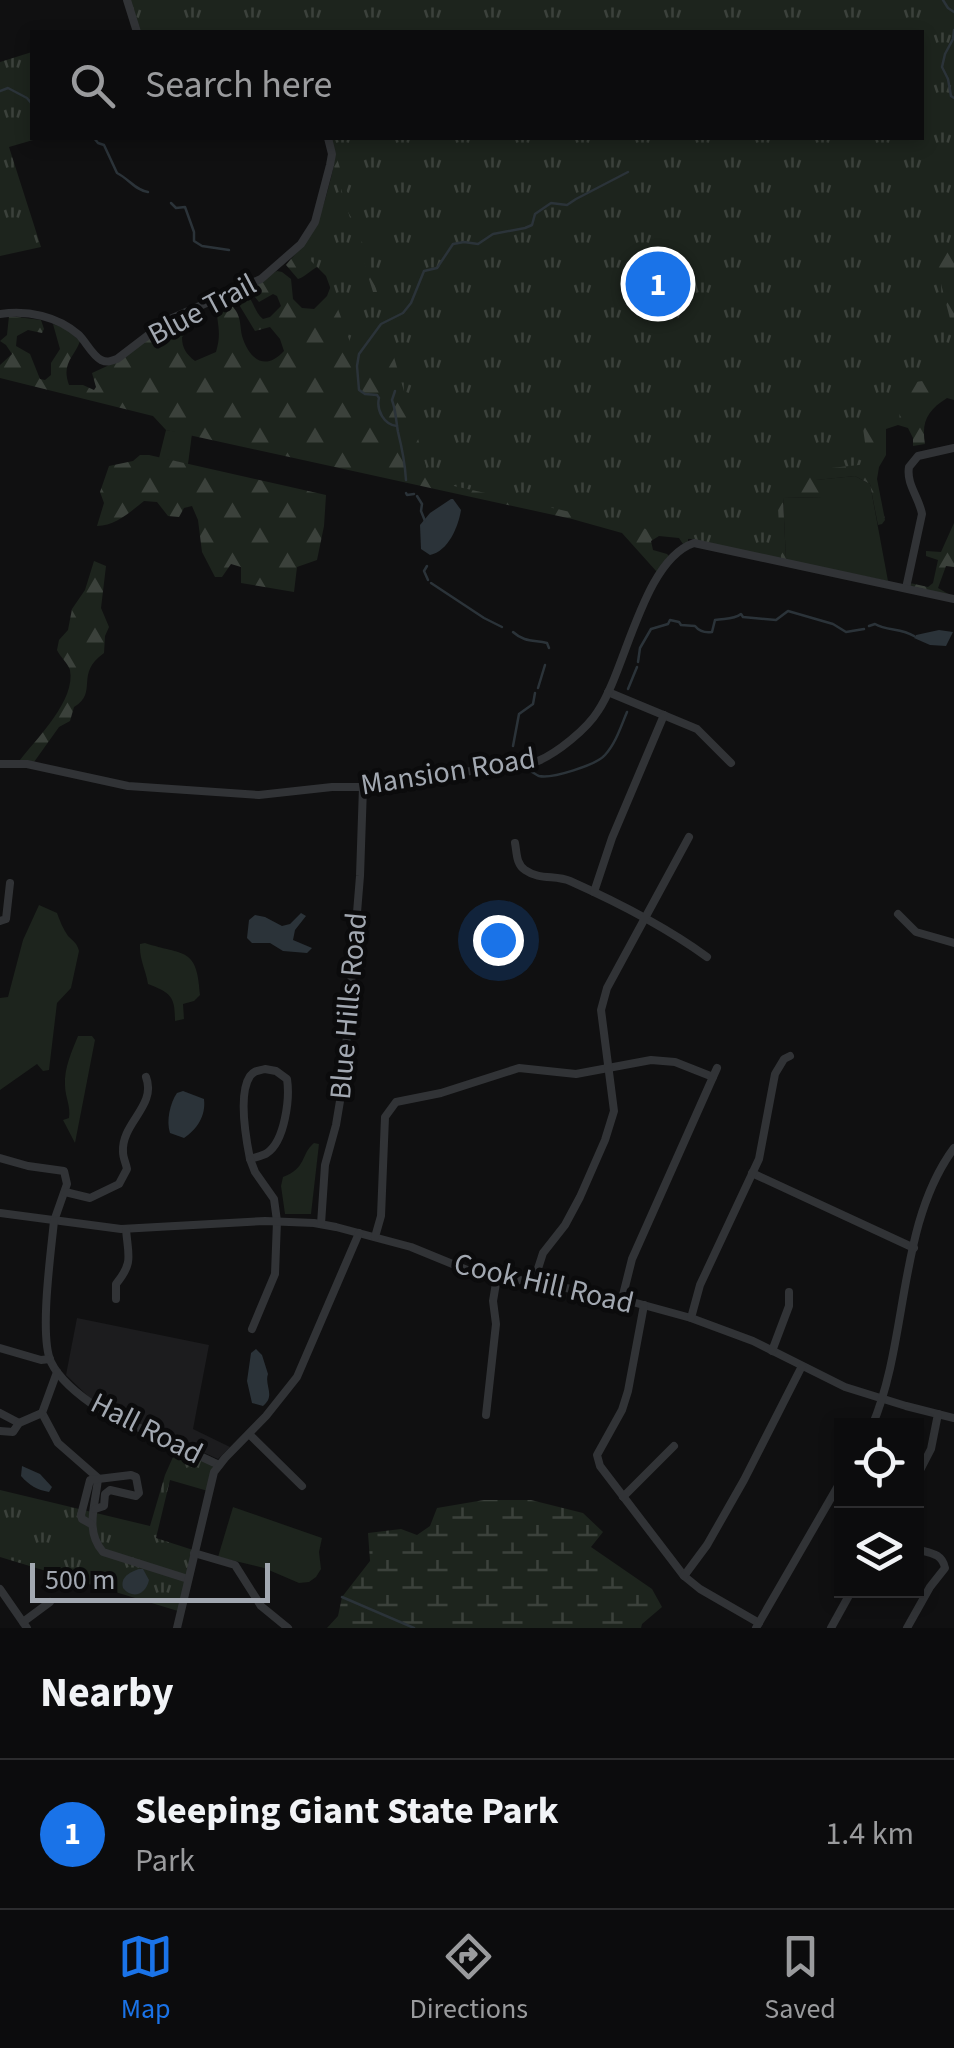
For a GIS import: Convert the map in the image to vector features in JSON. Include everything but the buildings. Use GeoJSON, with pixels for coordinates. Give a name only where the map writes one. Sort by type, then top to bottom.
{"type":"FeatureCollection","features":[{"type":"Feature","properties":{"kind":"street"},"geometry":{"type":"LineString","coordinates":[[126,0],[136,30]]}},
{"type":"Feature","properties":{"kind":"street","name":"Blue Trail"},"geometry":{"type":"LineString","coordinates":[[0,314],[25,313],[52,319],[81,337],[102,360],[117,359],[168,320],[254,283],[302,244],[315,222],[330,165],[328,140]]}},
{"type":"Feature","properties":{"kind":"street"},"geometry":{"type":"LineString","coordinates":[[906,588],[922,514],[909,481],[908,467],[918,456],[954,448]]}},
{"type":"Feature","properties":{"kind":"street","name":"Mansion Road"},"geometry":{"type":"LineString","coordinates":[[0,764],[27,764],[117,784],[249,794],[363,787],[543,759],[601,707],[650,588],[690,544],[954,599]]}},
{"type":"Feature","properties":{"kind":"street"},"geometry":{"type":"LineString","coordinates":[[608,692],[698,728],[731,763]]}},
{"type":"Feature","properties":{"kind":"street"},"geometry":{"type":"LineString","coordinates":[[594,892],[664,715]]}},
{"type":"Feature","properties":{"kind":"street","name":"Blue Hills Road"},"geometry":{"type":"LineString","coordinates":[[322,1224],[325,1164],[343,1083],[360,876],[363,787]]}},
{"type":"Feature","properties":{"kind":"street"},"geometry":{"type":"LineString","coordinates":[[533,1284],[543,1253],[566,1226],[614,1110],[601,1010],[607,988],[688,837]]}},
{"type":"Feature","properties":{"kind":"street"},"geometry":{"type":"LineString","coordinates":[[515,842],[518,864],[527,872],[564,878],[594,892],[684,940],[707,957]]}},
{"type":"Feature","properties":{"kind":"street"},"geometry":{"type":"LineString","coordinates":[[3,920],[10,883]]}},
{"type":"Feature","properties":{"kind":"street"},"geometry":{"type":"LineString","coordinates":[[898,914],[916,932],[954,943]]}},
{"type":"Feature","properties":{"kind":"street"},"geometry":{"type":"LineString","coordinates":[[691,1318],[700,1284],[763,1142],[775,1074],[790,1056]]}},
{"type":"Feature","properties":{"kind":"street"},"geometry":{"type":"LineString","coordinates":[[376,1237],[381,1220],[386,1117],[396,1102],[441,1093],[519,1068],[576,1074],[651,1060],[715,1072],[638,1244],[622,1299]]}},
{"type":"Feature","properties":{"kind":"street"},"geometry":{"type":"LineString","coordinates":[[250,1159],[271,1150],[284,1120],[288,1087],[276,1070],[256,1071],[248,1081],[244,1114],[250,1159],[274,1199],[277,1221],[275,1274],[252,1329]]}},
{"type":"Feature","properties":{"kind":"street"},"geometry":{"type":"LineString","coordinates":[[0,1158],[64,1170],[65,1192],[90,1198],[120,1184],[127,1168],[123,1152],[126,1134],[148,1095],[146,1077]]}},
{"type":"Feature","properties":{"kind":"street"},"geometry":{"type":"LineString","coordinates":[[875,1418],[883,1399],[914,1248],[933,1183],[954,1148]]}},
{"type":"Feature","properties":{"kind":"street"},"geometry":{"type":"LineString","coordinates":[[752,1173],[914,1248]]}},
{"type":"Feature","properties":{"kind":"street","name":"Hall Road"},"geometry":{"type":"LineString","coordinates":[[65,1192],[54,1221],[46,1334],[50,1359],[57,1372],[102,1410],[218,1465]]}},
{"type":"Feature","properties":{"kind":"street","name":"Cook Hill Road"},"geometry":{"type":"LineString","coordinates":[[0,1213],[126,1229],[277,1221],[322,1224],[420,1250],[497,1278],[622,1299],[691,1318],[735,1333],[837,1383],[954,1418]]}},
{"type":"Feature","properties":{"kind":"street"},"geometry":{"type":"LineString","coordinates":[[116,1300],[116,1284],[129,1263],[126,1229]]}},
{"type":"Feature","properties":{"kind":"street"},"geometry":{"type":"LineString","coordinates":[[177,1628],[210,1484],[218,1465],[297,1378],[359,1233]]}},
{"type":"Feature","properties":{"kind":"street"},"geometry":{"type":"LineString","coordinates":[[486,1415],[497,1278]]}},
{"type":"Feature","properties":{"kind":"street"},"geometry":{"type":"LineString","coordinates":[[772,1350],[790,1303],[789,1292]]}},
{"type":"Feature","properties":{"kind":"street"},"geometry":{"type":"LineString","coordinates":[[644,1305],[628,1391],[597,1455],[600,1466],[684,1576],[758,1625],[834,1493]]}},
{"type":"Feature","properties":{"kind":"street"},"geometry":{"type":"LineString","coordinates":[[0,1348],[50,1359]]}},
{"type":"Feature","properties":{"kind":"street"},"geometry":{"type":"LineString","coordinates":[[684,1576],[707,1545],[744,1480],[802,1366]]}},
{"type":"Feature","properties":{"kind":"street"},"geometry":{"type":"LineString","coordinates":[[0,1431],[13,1432],[19,1423],[42,1413],[57,1372]]}},
{"type":"Feature","properties":{"kind":"street"},"geometry":{"type":"LineString","coordinates":[[0,1413],[19,1423]]}},
{"type":"Feature","properties":{"kind":"street"},"geometry":{"type":"LineString","coordinates":[[42,1413],[58,1443],[98,1478]]}},
{"type":"Feature","properties":{"kind":"street"},"geometry":{"type":"LineString","coordinates":[[924,1463],[938,1414]]}},
{"type":"Feature","properties":{"kind":"street"},"geometry":{"type":"LineString","coordinates":[[248,1434],[302,1486]]}},
{"type":"Feature","properties":{"kind":"street"},"geometry":{"type":"LineString","coordinates":[[623,1497],[674,1446]]}},
{"type":"Feature","properties":{"kind":"street"},"geometry":{"type":"LineString","coordinates":[[91,1524],[81,1515],[90,1480],[136,1477],[136,1496],[110,1490],[105,1494],[104,1506],[95,1509]]}},
{"type":"Feature","properties":{"kind":"street"},"geometry":{"type":"LineString","coordinates":[[98,1478],[91,1524],[102,1552],[188,1579]]}},
{"type":"Feature","properties":{"kind":"street"},"geometry":{"type":"LineString","coordinates":[[907,1628],[946,1568],[938,1554],[924,1551]]}},
{"type":"Feature","properties":{"kind":"street"},"geometry":{"type":"LineString","coordinates":[[194,1554],[235,1565],[261,1606],[288,1628]]}},
{"type":"Feature","properties":{"kind":"street"},"geometry":{"type":"LineString","coordinates":[[0,1589],[25,1625],[50,1602]]}},
{"type":"Feature","properties":{"kind":"street"},"geometry":{"type":"LineString","coordinates":[[831,1628],[848,1598]]}},
{"type":"Feature","properties":{"kind":"shaded area"},"geometry":{"type":"Polygon","coordinates":[[[451,499],[461,510],[457,524],[447,544],[430,555],[421,549],[420,525],[451,499]]]}},
{"type":"Feature","properties":{"kind":"shaded area"},"geometry":{"type":"Polygon","coordinates":[[[939,630],[953,632],[946,646],[914,638],[916,635],[939,630]]]}},
{"type":"Feature","properties":{"kind":"shaded area"},"geometry":{"type":"Polygon","coordinates":[[[301,913],[306,916],[295,930],[293,940],[312,948],[307,953],[283,951],[270,943],[252,943],[247,938],[249,920],[255,915],[282,926],[301,913]]]}},
{"type":"Feature","properties":{"kind":"shaded area"},"geometry":{"type":"Polygon","coordinates":[[[183,1091],[204,1099],[200,1122],[184,1138],[170,1133],[168,1123],[172,1102],[183,1091]]]}},
{"type":"Feature","properties":{"kind":"shaded area"},"geometry":{"type":"Polygon","coordinates":[[[77,1318],[209,1345],[193,1429],[230,1447],[218,1459],[91,1399],[66,1375],[77,1318]]]}},
{"type":"Feature","properties":{"kind":"shaded area"},"geometry":{"type":"Polygon","coordinates":[[[256,1349],[268,1374],[269,1398],[263,1406],[252,1403],[247,1381],[251,1353],[256,1349]]]}},
{"type":"Feature","properties":{"kind":"shaded area"},"geometry":{"type":"Polygon","coordinates":[[[22,1466],[40,1474],[52,1487],[49,1492],[24,1479],[22,1466]]]}},
{"type":"Feature","properties":{"kind":"shaded area"},"geometry":{"type":"Polygon","coordinates":[[[139,1569],[149,1580],[139,1594],[131,1594],[123,1588],[123,1581],[139,1569]]]}},
{"type":"Feature","properties":{"kind":"green space"},"geometry":{"type":"Polygon","coordinates":[[[129,0],[954,0],[954,247],[933,253],[954,334],[954,383],[914,382],[902,396],[899,423],[879,419],[863,428],[868,464],[776,474],[781,559],[427,480],[391,347],[354,353],[326,276],[300,250],[318,220],[334,166],[373,292],[377,292],[332,140],[924,140],[924,30],[138,30],[129,0]]]}},
{"type":"Feature","properties":{"kind":"green space"},"geometry":{"type":"Polygon","coordinates":[[[954,0],[954,400],[947,398],[931,412],[925,423],[925,444],[913,446],[908,428],[898,425],[886,429],[886,455],[877,479],[885,520],[882,524],[878,525],[870,484],[855,476],[816,480],[822,497],[783,498],[786,560],[695,538],[683,544],[679,538],[659,536],[651,541],[653,550],[670,557],[657,572],[622,533],[166,430],[153,416],[0,378],[0,365],[12,354],[0,341],[7,335],[9,316],[41,320],[42,333],[28,330],[17,336],[16,346],[30,354],[40,379],[51,375],[51,363],[60,349],[53,324],[80,341],[67,366],[69,385],[94,390],[92,373],[118,361],[162,327],[190,312],[196,322],[182,337],[185,350],[195,361],[216,352],[217,300],[224,298],[238,314],[242,336],[253,356],[264,362],[277,357],[284,351],[280,339],[270,327],[255,331],[235,298],[245,293],[263,319],[270,317],[281,306],[277,296],[273,294],[259,302],[248,288],[277,271],[291,279],[293,299],[302,308],[314,309],[327,296],[332,283],[322,265],[298,279],[286,265],[318,225],[335,154],[924,140],[924,30],[954,0]]]}},
{"type":"Feature","properties":{"kind":"green space"},"geometry":{"type":"Polygon","coordinates":[[[30,53],[30,140],[33,140],[9,147],[41,247],[0,256],[0,62],[30,53]]]}},
{"type":"Feature","properties":{"kind":"green space"},"geometry":{"type":"Polygon","coordinates":[[[166,430],[192,434],[188,464],[159,458],[166,430]]]}},
{"type":"Feature","properties":{"kind":"green space"},"geometry":{"type":"Polygon","coordinates":[[[140,455],[326,495],[317,560],[297,567],[294,592],[241,583],[241,567],[231,564],[222,577],[215,577],[202,552],[192,506],[184,508],[179,517],[168,516],[157,502],[144,501],[116,521],[97,526],[104,503],[100,492],[109,466],[133,461],[140,455]]]}},
{"type":"Feature","properties":{"kind":"green space"},"geometry":{"type":"Polygon","coordinates":[[[855,476],[870,484],[888,581],[786,560],[783,498],[821,497],[815,480],[855,476]]]}},
{"type":"Feature","properties":{"kind":"green space"},"geometry":{"type":"Polygon","coordinates":[[[954,523],[954,567],[946,566],[938,588],[950,595],[910,586],[928,587],[933,583],[938,560],[926,556],[926,551],[941,552],[954,523]]]}},
{"type":"Feature","properties":{"kind":"green space"},"geometry":{"type":"Polygon","coordinates":[[[94,561],[106,566],[101,608],[109,627],[104,653],[90,668],[85,695],[74,707],[70,721],[59,727],[34,762],[20,760],[54,718],[67,694],[70,670],[57,650],[59,640],[68,630],[72,609],[85,590],[94,561]]]}},
{"type":"Feature","properties":{"kind":"green space"},"geometry":{"type":"Polygon","coordinates":[[[39,905],[57,913],[79,951],[71,988],[57,1003],[49,1070],[43,1071],[37,1064],[0,1090],[0,998],[8,997],[23,940],[39,905]]]}},
{"type":"Feature","properties":{"kind":"green space"},"geometry":{"type":"Polygon","coordinates":[[[140,944],[179,952],[192,960],[200,995],[183,1004],[184,1019],[175,1021],[170,996],[148,984],[140,949],[140,944]]]}},
{"type":"Feature","properties":{"kind":"green space"},"geometry":{"type":"Polygon","coordinates":[[[78,1036],[92,1036],[95,1040],[75,1143],[63,1120],[69,1118],[66,1072],[78,1036]]]}},
{"type":"Feature","properties":{"kind":"green space"},"geometry":{"type":"Polygon","coordinates":[[[314,1143],[319,1144],[311,1214],[285,1214],[283,1177],[296,1170],[314,1143]]]}},
{"type":"Feature","properties":{"kind":"green space"},"geometry":{"type":"Polygon","coordinates":[[[177,1448],[212,1464],[213,1468],[208,1491],[170,1480],[156,1538],[193,1550],[178,1611],[0,1557],[0,1490],[150,1526],[177,1448]]]}},
{"type":"Feature","properties":{"kind":"green space"},"geometry":{"type":"Polygon","coordinates":[[[484,1500],[531,1500],[583,1513],[603,1532],[591,1547],[652,1589],[662,1607],[641,1628],[327,1628],[338,1616],[342,1597],[370,1561],[368,1533],[401,1529],[417,1535],[430,1526],[437,1508],[484,1500]]]}},
{"type":"Feature","properties":{"kind":"green space"},"geometry":{"type":"Polygon","coordinates":[[[233,1507],[322,1538],[321,1569],[316,1577],[299,1583],[264,1568],[218,1557],[233,1507]]]}},
{"type":"Feature","properties":{"kind":"waterway"},"geometry":{"type":"LineString","coordinates":[[943,0],[954,12]]}},
{"type":"Feature","properties":{"kind":"waterway"},"geometry":{"type":"LineString","coordinates":[[954,30],[942,67],[954,98]]}},
{"type":"Feature","properties":{"kind":"waterway"},"geometry":{"type":"LineString","coordinates":[[0,91],[8,88],[30,102]]}},
{"type":"Feature","properties":{"kind":"waterway"},"geometry":{"type":"LineString","coordinates":[[96,140],[104,145],[117,173],[148,192]]}},
{"type":"Feature","properties":{"kind":"waterway"},"geometry":{"type":"LineString","coordinates":[[397,426],[382,416],[377,395],[359,390],[359,354],[381,324],[403,313],[411,303],[424,271],[437,268],[453,244],[478,244],[493,234],[525,228],[532,225],[535,214],[551,203],[567,205],[628,172]]}},
{"type":"Feature","properties":{"kind":"waterway"},"geometry":{"type":"LineString","coordinates":[[171,203],[176,208],[185,207],[194,241],[229,250]]}},
{"type":"Feature","properties":{"kind":"waterway"},"geometry":{"type":"LineString","coordinates":[[395,391],[392,400],[406,480]]}},
{"type":"Feature","properties":{"kind":"waterway"},"geometry":{"type":"LineString","coordinates":[[406,493],[414,494]]}},
{"type":"Feature","properties":{"kind":"waterway"},"geometry":{"type":"LineString","coordinates":[[417,496],[425,521]]}},
{"type":"Feature","properties":{"kind":"waterway"},"geometry":{"type":"LineString","coordinates":[[427,566],[424,571],[428,580]]}},
{"type":"Feature","properties":{"kind":"waterway"},"geometry":{"type":"LineString","coordinates":[[431,583],[502,627]]}},
{"type":"Feature","properties":{"kind":"waterway"},"geometry":{"type":"LineString","coordinates":[[638,662],[640,648],[651,629],[670,620],[712,632],[715,620],[741,614],[776,620],[788,611],[833,624],[846,632],[864,629]]}},
{"type":"Feature","properties":{"kind":"waterway"},"geometry":{"type":"LineString","coordinates":[[869,626],[875,624],[914,636]]}},
{"type":"Feature","properties":{"kind":"waterway"},"geometry":{"type":"LineString","coordinates":[[513,632],[547,643],[549,648]]}},
{"type":"Feature","properties":{"kind":"waterway"},"geometry":{"type":"LineString","coordinates":[[538,688],[545,665]]}},
{"type":"Feature","properties":{"kind":"waterway"},"geometry":{"type":"LineString","coordinates":[[628,689],[637,667]]}},
{"type":"Feature","properties":{"kind":"waterway"},"geometry":{"type":"LineString","coordinates":[[513,746],[519,714],[533,704],[535,693]]}},
{"type":"Feature","properties":{"kind":"waterway"},"geometry":{"type":"LineString","coordinates":[[525,768],[539,776],[554,775],[600,759],[612,745],[627,712]]}},
{"type":"Feature","properties":{"kind":"waterway"},"geometry":{"type":"LineString","coordinates":[[342,1597],[414,1628]]}},
{"type":"Feature","properties":{"kind":"place","name":"Sleeping Giant State Park"},"geometry":{"type":"Point","coordinates":[658,284]}}]}
